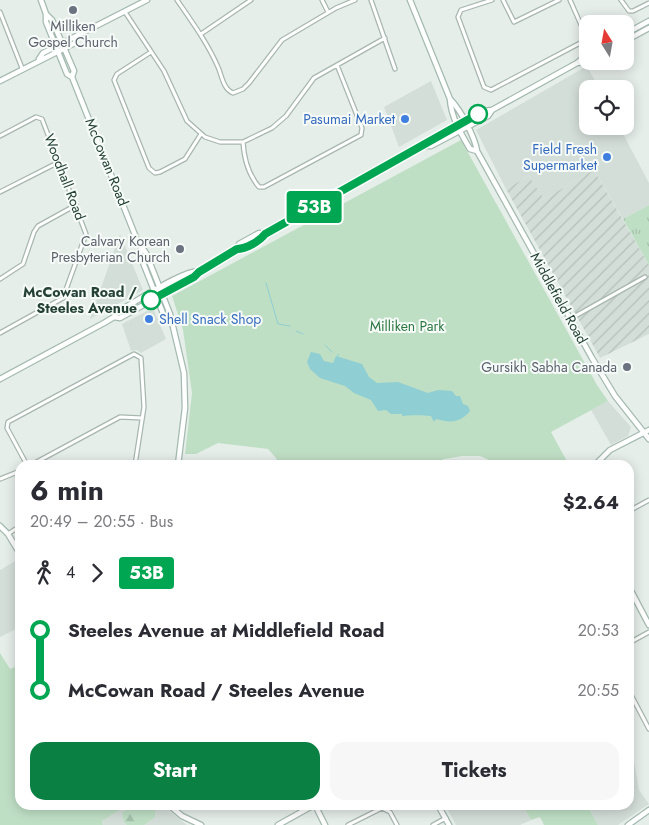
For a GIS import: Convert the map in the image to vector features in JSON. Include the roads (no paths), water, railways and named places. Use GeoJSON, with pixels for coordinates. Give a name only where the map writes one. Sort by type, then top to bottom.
{"type":"FeatureCollection","features":[{"type":"Feature","properties":{"kind":"main road","name":"McCowan Road"},"geometry":{"type":"LineString","coordinates":[[41,0],[46,14],[46,22],[58,52],[67,74],[72,77],[141,248],[146,253],[170,320],[184,382],[185,408],[179,460]]}},
{"type":"Feature","properties":{"kind":"main road"},"geometry":{"type":"LineString","coordinates":[[39,59],[42,53],[76,38],[147,0]]}},
{"type":"Feature","properties":{"kind":"main road","name":"Middlefield Road"},"geometry":{"type":"LineString","coordinates":[[410,0],[450,99],[460,132],[470,150],[477,151]]}},
{"type":"Feature","properties":{"kind":"main road","name":"McCowan Road"},"geometry":{"type":"LineString","coordinates":[[46,14],[52,20],[74,71],[72,77]]}},
{"type":"Feature","properties":{"kind":"main road"},"geometry":{"type":"LineString","coordinates":[[634,29],[649,21]]}},
{"type":"Feature","properties":{"kind":"main road"},"geometry":{"type":"LineString","coordinates":[[634,36],[649,28]]}},
{"type":"Feature","properties":{"kind":"main road"},"geometry":{"type":"LineString","coordinates":[[0,81],[39,59],[45,59],[75,43],[76,38]]}},
{"type":"Feature","properties":{"kind":"main road"},"geometry":{"type":"LineString","coordinates":[[114,317],[120,318],[194,277],[237,249],[241,250],[262,238],[265,234],[428,141],[484,111],[492,110],[577,63]]}},
{"type":"Feature","properties":{"kind":"main road","name":"Middlefield Road"},"geometry":{"type":"LineString","coordinates":[[450,99],[468,128],[477,151],[570,319],[615,396],[647,431],[649,439]]}},
{"type":"Feature","properties":{"kind":"main road"},"geometry":{"type":"LineString","coordinates":[[422,146],[431,146],[468,128],[488,116],[492,110]]}},
{"type":"Feature","properties":{"kind":"main road","name":"McCowan Road"},"geometry":{"type":"LineString","coordinates":[[141,248],[140,255],[156,297],[164,316],[170,320]]}},
{"type":"Feature","properties":{"kind":"main road"},"geometry":{"type":"LineString","coordinates":[[0,380],[114,317],[117,312],[160,288],[192,271],[199,272]]}},
{"type":"Feature","properties":{"kind":"main road"},"geometry":{"type":"LineString","coordinates":[[600,460],[610,450],[647,431]]}},
{"type":"Feature","properties":{"kind":"main road"},"geometry":{"type":"LineString","coordinates":[[0,526],[8,534],[15,546]]}},
{"type":"Feature","properties":{"kind":"main road"},"geometry":{"type":"LineString","coordinates":[[634,596],[649,625]]}},
{"type":"Feature","properties":{"kind":"main road"},"geometry":{"type":"LineString","coordinates":[[175,810],[182,816],[201,825]]}},
{"type":"Feature","properties":{"kind":"main road"},"geometry":{"type":"LineString","coordinates":[[278,825],[305,810]]}},
{"type":"Feature","properties":{"kind":"main road"},"geometry":{"type":"LineString","coordinates":[[317,810],[326,825]]}},
{"type":"Feature","properties":{"kind":"main road"},"geometry":{"type":"LineString","coordinates":[[441,810],[449,825]]}},
{"type":"Feature","properties":{"kind":"main road"},"geometry":{"type":"LineString","coordinates":[[628,825],[649,810]]}},
{"type":"Feature","properties":{"kind":"street"},"geometry":{"type":"LineString","coordinates":[[176,0],[201,34],[227,90],[233,93],[243,89],[249,83],[282,40],[328,12],[355,0]]}},
{"type":"Feature","properties":{"kind":"street"},"geometry":{"type":"LineString","coordinates":[[201,34],[251,0]]}},
{"type":"Feature","properties":{"kind":"street"},"geometry":{"type":"LineString","coordinates":[[322,0],[328,12]]}},
{"type":"Feature","properties":{"kind":"street"},"geometry":{"type":"LineString","coordinates":[[371,0],[395,69]]}},
{"type":"Feature","properties":{"kind":"street"},"geometry":{"type":"LineString","coordinates":[[492,0],[461,10],[458,17],[484,86],[491,90],[584,41],[585,34],[570,0]]}},
{"type":"Feature","properties":{"kind":"street"},"geometry":{"type":"LineString","coordinates":[[503,0],[514,22],[559,0]]}},
{"type":"Feature","properties":{"kind":"street"},"geometry":{"type":"LineString","coordinates":[[621,0],[629,11],[649,3]]}},
{"type":"Feature","properties":{"kind":"street"},"geometry":{"type":"LineString","coordinates":[[0,12],[22,68]]}},
{"type":"Feature","properties":{"kind":"street"},"geometry":{"type":"LineString","coordinates":[[124,12],[167,76],[184,116],[190,125],[201,134],[220,142],[243,142],[277,124],[314,78],[385,38]]}},
{"type":"Feature","properties":{"kind":"street"},"geometry":{"type":"LineString","coordinates":[[151,52],[117,74],[114,80],[149,168],[155,173],[160,172],[185,159],[201,134]]}},
{"type":"Feature","properties":{"kind":"street"},"geometry":{"type":"LineString","coordinates":[[243,142],[249,172],[259,188],[362,135],[362,128],[337,65]]}},
{"type":"Feature","properties":{"kind":"street","name":"Woodhall Road"},"geometry":{"type":"LineString","coordinates":[[0,136],[36,117],[40,117],[60,162],[85,229],[86,237],[66,293],[58,302],[0,333]]}},
{"type":"Feature","properties":{"kind":"street"},"geometry":{"type":"LineString","coordinates":[[0,192],[60,162]]}},
{"type":"Feature","properties":{"kind":"street"},"geometry":{"type":"LineString","coordinates":[[0,279],[23,264],[34,232],[38,226],[76,205]]}},
{"type":"Feature","properties":{"kind":"street"},"geometry":{"type":"LineString","coordinates":[[570,319],[645,277]]}},
{"type":"Feature","properties":{"kind":"street"},"geometry":{"type":"LineString","coordinates":[[24,460],[7,428],[8,422],[134,354],[138,355],[142,360],[144,397],[136,460]]}},
{"type":"Feature","properties":{"kind":"street"},"geometry":{"type":"LineString","coordinates":[[40,460],[120,417],[142,418]]}},
{"type":"Feature","properties":{"kind":"street"},"geometry":{"type":"LineString","coordinates":[[0,479],[15,473]]}},
{"type":"Feature","properties":{"kind":"street"},"geometry":{"type":"LineString","coordinates":[[634,508],[649,500]]}},
{"type":"Feature","properties":{"kind":"street"},"geometry":{"type":"LineString","coordinates":[[8,534],[15,529]]}},
{"type":"Feature","properties":{"kind":"street"},"geometry":{"type":"LineString","coordinates":[[634,640],[649,632]]}},
{"type":"Feature","properties":{"kind":"street"},"geometry":{"type":"LineString","coordinates":[[634,700],[649,729]]}},
{"type":"Feature","properties":{"kind":"street"},"geometry":{"type":"LineString","coordinates":[[348,825],[378,810]]}},
{"type":"Feature","properties":{"kind":"street"},"geometry":{"type":"LineString","coordinates":[[386,810],[390,812],[397,825]]}},
{"type":"Feature","properties":{"kind":"street"},"geometry":{"type":"LineString","coordinates":[[433,825],[446,818]]}},
{"type":"Feature","properties":{"kind":"water"},"geometry":{"type":"Polygon","coordinates":[[[311,352],[320,354],[324,361],[333,363],[336,356],[362,364],[369,377],[377,383],[398,382],[428,393],[438,390],[452,391],[456,396],[460,396],[463,404],[468,406],[470,411],[459,420],[446,421],[436,419],[434,422],[431,416],[402,416],[402,414],[391,414],[386,410],[378,411],[371,400],[354,393],[345,386],[320,378],[310,369],[307,362],[311,352]]]}},
{"type":"Feature","properties":{"kind":"waterway"},"geometry":{"type":"LineString","coordinates":[[266,283],[278,324],[290,326]]}},
{"type":"Feature","properties":{"kind":"waterway"},"geometry":{"type":"LineString","coordinates":[[296,331],[303,334]]}},
{"type":"Feature","properties":{"kind":"waterway"},"geometry":{"type":"LineString","coordinates":[[325,345],[332,352]]}},
{"type":"Feature","properties":{"kind":"place","name":"Milliken Gospel Church"},"geometry":{"type":"Point","coordinates":[73,10]}},
{"type":"Feature","properties":{"kind":"place","name":"Pasumai Market"},"geometry":{"type":"Point","coordinates":[405,119]}},
{"type":"Feature","properties":{"kind":"place","name":"Field Fresh Supermarket"},"geometry":{"type":"Point","coordinates":[607,157]}},
{"type":"Feature","properties":{"kind":"place","name":"Calvary Korean Presbyterian Church"},"geometry":{"type":"Point","coordinates":[180,249]}},
{"type":"Feature","properties":{"kind":"place","name":"McCowan Road / Steeles Avenue"},"geometry":{"type":"Point","coordinates":[151,300]}},
{"type":"Feature","properties":{"kind":"place","name":"Shell Snack Shop"},"geometry":{"type":"Point","coordinates":[149,319]}},
{"type":"Feature","properties":{"kind":"place","name":"Gursikh Sabha Canada"},"geometry":{"type":"Point","coordinates":[627,367]}},
{"type":"Feature","properties":{"kind":"park label","name":"Milliken Park"},"geometry":{"type":"Point","coordinates":[407,326]}}]}
